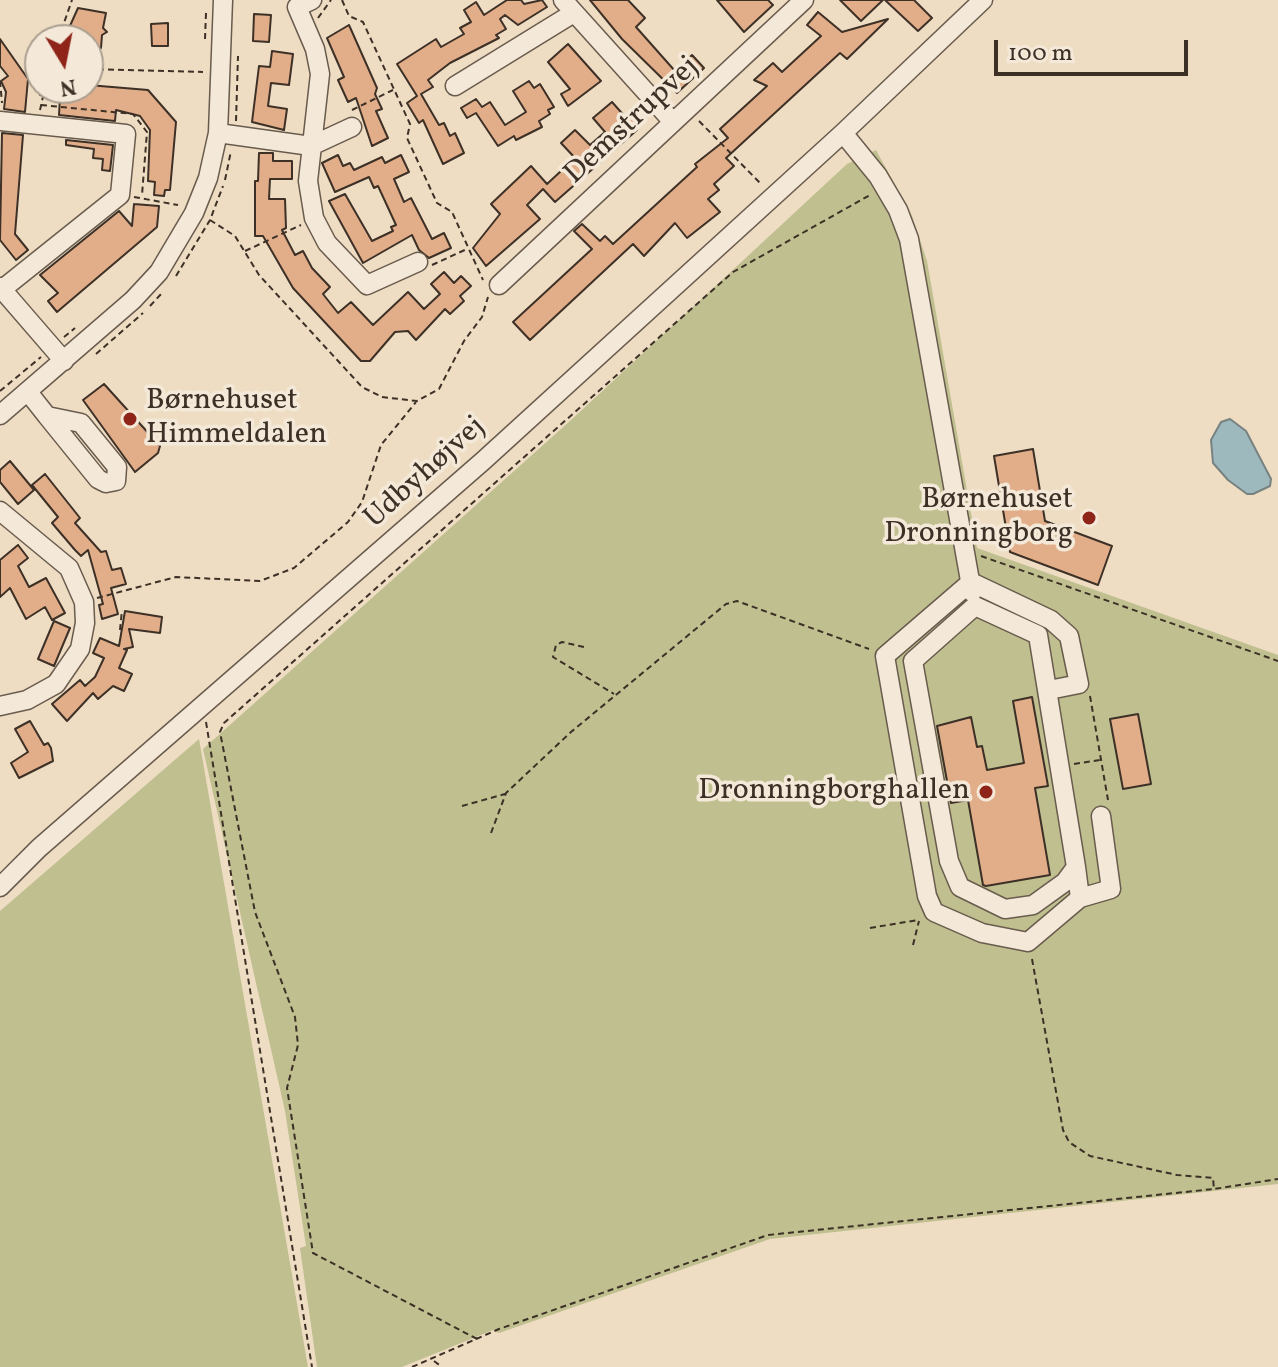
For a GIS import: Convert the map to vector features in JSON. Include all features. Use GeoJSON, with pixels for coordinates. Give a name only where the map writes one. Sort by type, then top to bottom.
{"type":"FeatureCollection","features":[{"type":"Feature","properties":{"kind":"street"},"geometry":{"type":"LineString","coordinates":[[0,415],[28,392],[58,354],[133,300],[159,272],[194,213],[208,178],[218,133],[223,0]]}},
{"type":"Feature","properties":{"kind":"street"},"geometry":{"type":"LineString","coordinates":[[312,0],[297,7],[320,74],[308,190],[314,218],[327,243],[367,285],[418,262]]}},
{"type":"Feature","properties":{"kind":"street","name":"Udbyhøjvej"},"geometry":{"type":"LineString","coordinates":[[0,887],[39,848],[471,472],[843,133],[983,0]]}},
{"type":"Feature","properties":{"kind":"street","name":"Demstrupvej"},"geometry":{"type":"LineString","coordinates":[[499,285],[800,1]]}},
{"type":"Feature","properties":{"kind":"street"},"geometry":{"type":"LineString","coordinates":[[455,86],[568,7],[673,122]]}},
{"type":"Feature","properties":{"kind":"street"},"geometry":{"type":"LineString","coordinates":[[0,121],[126,134],[120,195],[1,289],[58,354]]}},
{"type":"Feature","properties":{"kind":"street"},"geometry":{"type":"LineString","coordinates":[[218,133],[311,146],[352,127]]}},
{"type":"Feature","properties":{"kind":"street"},"geometry":{"type":"LineString","coordinates":[[843,133],[884,186],[909,239],[975,606]]}},
{"type":"Feature","properties":{"kind":"street"},"geometry":{"type":"LineString","coordinates":[[28,392],[47,416]]}},
{"type":"Feature","properties":{"kind":"street"},"geometry":{"type":"LineString","coordinates":[[0,511],[69,568],[84,602],[85,623],[80,649],[65,675],[44,693],[0,706]]}},
{"type":"Feature","properties":{"kind":"street"},"geometry":{"type":"LineString","coordinates":[[971,582],[885,656],[927,896],[934,912],[982,933],[1028,942],[1080,898],[1111,889],[1101,816]]}},
{"type":"Feature","properties":{"kind":"street"},"geometry":{"type":"LineString","coordinates":[[971,582],[1051,620],[1069,636],[1079,684],[1049,690]]}},
{"type":"Feature","properties":{"kind":"street"},"geometry":{"type":"LineString","coordinates":[[975,606],[1038,635],[1080,898]]}},
{"type":"Feature","properties":{"kind":"street"},"geometry":{"type":"LineString","coordinates":[[975,606],[913,661],[949,861],[960,887],[1005,909],[1033,905],[1065,882],[1076,867]]}},
{"type":"Feature","properties":{"kind":"street"},"geometry":{"type":"LineString","coordinates":[[1073,844],[1104,838]]}},
{"type":"Feature","properties":{"kind":"street","name":"Udbyhøjvej"},"geometry":{"type":"LineString","coordinates":[[0,876],[39,848]]}},
{"type":"Feature","properties":{"kind":"path"},"geometry":{"type":"LineString","coordinates":[[64,24],[72,0]]}},
{"type":"Feature","properties":{"kind":"path"},"geometry":{"type":"LineString","coordinates":[[306,27],[326,12],[331,0]]}},
{"type":"Feature","properties":{"kind":"path"},"geometry":{"type":"LineString","coordinates":[[84,602],[162,579],[260,581],[294,568],[348,522],[362,502],[381,445],[417,401],[439,389],[448,378],[464,341],[487,307],[486,286],[452,212],[437,203],[407,138],[410,124],[363,22],[349,16],[342,0]]}},
{"type":"Feature","properties":{"kind":"path"},"geometry":{"type":"LineString","coordinates":[[205,47],[206,11]]}},
{"type":"Feature","properties":{"kind":"path"},"geometry":{"type":"LineString","coordinates":[[104,69],[204,72],[205,60]]}},
{"type":"Feature","properties":{"kind":"path"},"geometry":{"type":"LineString","coordinates":[[0,81],[0,121]]}},
{"type":"Feature","properties":{"kind":"path"},"geometry":{"type":"LineString","coordinates":[[352,127],[348,112],[394,90]]}},
{"type":"Feature","properties":{"kind":"path"},"geometry":{"type":"LineString","coordinates":[[36,124],[41,104]]}},
{"type":"Feature","properties":{"kind":"path"},"geometry":{"type":"LineString","coordinates":[[687,109],[773,197]]}},
{"type":"Feature","properties":{"kind":"path"},"geometry":{"type":"LineString","coordinates":[[477,1339],[313,1253],[287,1088],[298,1045],[295,1017],[255,912],[220,732],[224,723],[733,272],[884,186]]}},
{"type":"Feature","properties":{"kind":"path"},"geometry":{"type":"LineString","coordinates":[[120,195],[169,201],[228,228],[259,275],[362,387],[382,397],[417,401]]}},
{"type":"Feature","properties":{"kind":"path"},"geometry":{"type":"LineString","coordinates":[[244,252],[314,218]]}},
{"type":"Feature","properties":{"kind":"path"},"geometry":{"type":"LineString","coordinates":[[418,262],[423,269],[468,249]]}},
{"type":"Feature","properties":{"kind":"path"},"geometry":{"type":"LineString","coordinates":[[0,391],[58,354],[77,326]]}},
{"type":"Feature","properties":{"kind":"path"},"geometry":{"type":"LineString","coordinates":[[965,550],[1278,661]]}},
{"type":"Feature","properties":{"kind":"path"},"geometry":{"type":"LineString","coordinates":[[462,806],[506,793],[615,695],[732,601],[885,656]]}},
{"type":"Feature","properties":{"kind":"path"},"geometry":{"type":"LineString","coordinates":[[120,630],[122,610]]}},
{"type":"Feature","properties":{"kind":"path"},"geometry":{"type":"LineString","coordinates":[[584,647],[562,642],[556,645],[553,657],[615,695]]}},
{"type":"Feature","properties":{"kind":"path"},"geometry":{"type":"LineString","coordinates":[[1079,684],[1089,693],[1101,759],[1108,801],[1101,816]]}},
{"type":"Feature","properties":{"kind":"path"},"geometry":{"type":"LineString","coordinates":[[197,713],[208,724],[312,1367]]}},
{"type":"Feature","properties":{"kind":"path"},"geometry":{"type":"LineString","coordinates":[[1061,766],[1101,759]]}},
{"type":"Feature","properties":{"kind":"path"},"geometry":{"type":"LineString","coordinates":[[491,833],[506,793]]}},
{"type":"Feature","properties":{"kind":"path"},"geometry":{"type":"LineString","coordinates":[[870,928],[920,920],[913,945]]}},
{"type":"Feature","properties":{"kind":"path"},"geometry":{"type":"LineString","coordinates":[[1028,942],[1063,1130],[1069,1142],[1090,1156],[1177,1175],[1213,1178],[1214,1189]]}},
{"type":"Feature","properties":{"kind":"path"},"geometry":{"type":"LineString","coordinates":[[412,1367],[477,1339],[768,1235],[1214,1189],[1278,1179]]}},
{"type":"Feature","properties":{"kind":"path"},"geometry":{"type":"LineString","coordinates":[[433,1360],[442,1367]]}},
{"type":"Feature","properties":{"kind":"green space"},"geometry":{"type":"Polygon","coordinates":[[[876,150],[912,216],[927,261],[977,548],[1278,655],[1278,1184],[770,1239],[499,1333],[493,1330],[402,1367],[317,1367],[300,1248],[306,1246],[285,1111],[203,749],[570,421],[847,164],[876,150]]]}},
{"type":"Feature","properties":{"kind":"green space"},"geometry":{"type":"Polygon","coordinates":[[[199,739],[308,1367],[0,1367],[0,911],[199,739]]]}},
{"type":"Feature","properties":{"kind":"water"},"geometry":{"type":"Polygon","coordinates":[[[1230,419],[1246,431],[1271,479],[1270,486],[1253,494],[1247,494],[1228,480],[1213,463],[1211,440],[1221,422],[1230,419]]]}},
{"type":"Feature","properties":{"kind":"building"},"geometry":{"type":"Polygon","coordinates":[[[507,0],[521,0],[524,4],[542,0],[547,7],[518,25],[505,15],[500,19],[506,29],[496,35],[499,38],[450,63],[428,80],[433,87],[421,94],[439,125],[444,123],[450,136],[455,133],[464,153],[443,164],[423,120],[419,123],[407,103],[417,96],[397,64],[436,39],[441,47],[464,34],[460,28],[471,22],[464,10],[476,2],[484,15],[507,0]]]}},
{"type":"Feature","properties":{"kind":"building"},"geometry":{"type":"Polygon","coordinates":[[[590,0],[628,0],[645,18],[636,27],[675,71],[692,55],[704,68],[677,93],[622,39],[590,0]]]}},
{"type":"Feature","properties":{"kind":"building"},"geometry":{"type":"Polygon","coordinates":[[[717,0],[768,0],[773,5],[744,32],[717,0]]]}},
{"type":"Feature","properties":{"kind":"building"},"geometry":{"type":"Polygon","coordinates":[[[840,0],[883,0],[861,21],[840,0]]]}},
{"type":"Feature","properties":{"kind":"building"},"geometry":{"type":"Polygon","coordinates":[[[885,0],[914,0],[932,18],[918,31],[885,0]]]}},
{"type":"Feature","properties":{"kind":"building"},"geometry":{"type":"Polygon","coordinates":[[[78,8],[106,13],[104,24],[71,24],[78,8]]]}},
{"type":"Feature","properties":{"kind":"building"},"geometry":{"type":"Polygon","coordinates":[[[818,12],[842,32],[888,19],[847,59],[840,53],[726,158],[734,166],[714,184],[719,190],[708,199],[720,212],[687,238],[675,223],[644,256],[633,244],[530,340],[513,322],[592,249],[574,231],[582,224],[600,241],[605,236],[613,244],[697,167],[695,164],[728,138],[720,129],[767,86],[754,80],[773,63],[782,72],[821,36],[807,25],[818,12]]]}},
{"type":"Feature","properties":{"kind":"building"},"geometry":{"type":"Polygon","coordinates":[[[254,14],[271,15],[269,42],[253,41],[254,14]]]}},
{"type":"Feature","properties":{"kind":"building"},"geometry":{"type":"Polygon","coordinates":[[[168,23],[168,46],[152,46],[151,24],[168,23]]]}},
{"type":"Feature","properties":{"kind":"building"},"geometry":{"type":"Polygon","coordinates":[[[349,25],[377,88],[375,94],[382,109],[376,111],[388,138],[372,146],[356,98],[348,102],[338,80],[344,77],[327,38],[349,25]]]}},
{"type":"Feature","properties":{"kind":"building"},"geometry":{"type":"Polygon","coordinates":[[[0,39],[24,73],[25,112],[4,109],[6,92],[1,81],[8,76],[0,66],[0,39]]]}},
{"type":"Feature","properties":{"kind":"building"},"geometry":{"type":"Polygon","coordinates":[[[568,44],[601,81],[568,106],[561,94],[570,89],[548,62],[568,44]]]}},
{"type":"Feature","properties":{"kind":"building"},"geometry":{"type":"Polygon","coordinates":[[[272,51],[293,54],[289,85],[271,83],[268,106],[287,109],[284,130],[252,122],[259,66],[270,67],[272,51]]]}},
{"type":"Feature","properties":{"kind":"building"},"geometry":{"type":"Polygon","coordinates":[[[529,81],[534,88],[540,84],[554,107],[539,121],[542,127],[516,140],[514,136],[498,146],[476,113],[467,118],[461,108],[476,99],[482,107],[490,102],[505,125],[526,112],[513,91],[529,81]]]}},
{"type":"Feature","properties":{"kind":"building"},"geometry":{"type":"Polygon","coordinates":[[[104,86],[148,90],[176,122],[170,190],[165,190],[164,196],[154,195],[155,182],[148,181],[150,130],[140,116],[116,110],[115,121],[59,115],[60,104],[104,104],[104,86]]]}},
{"type":"Feature","properties":{"kind":"building"},"geometry":{"type":"Polygon","coordinates":[[[612,102],[628,120],[632,115],[639,123],[635,127],[637,130],[555,202],[543,189],[527,205],[540,219],[486,266],[473,248],[500,214],[491,204],[531,166],[547,184],[575,158],[561,143],[575,130],[590,145],[605,132],[593,118],[612,102]]]}},
{"type":"Feature","properties":{"kind":"building"},"geometry":{"type":"Polygon","coordinates":[[[2,133],[23,135],[15,234],[28,250],[16,260],[0,240],[2,133]]]}},
{"type":"Feature","properties":{"kind":"building"},"geometry":{"type":"Polygon","coordinates":[[[66,140],[113,145],[110,171],[102,170],[103,159],[93,158],[94,149],[66,145],[66,140]]]}},
{"type":"Feature","properties":{"kind":"building"},"geometry":{"type":"Polygon","coordinates":[[[259,153],[273,153],[273,161],[292,161],[292,179],[270,179],[269,199],[285,199],[286,228],[282,230],[295,255],[303,251],[312,268],[330,287],[323,294],[338,313],[351,302],[373,325],[408,292],[424,309],[440,294],[431,284],[444,272],[454,283],[461,276],[471,286],[460,296],[464,301],[450,314],[445,309],[416,340],[408,331],[395,332],[370,361],[361,361],[293,288],[263,236],[255,236],[255,181],[258,181],[259,153]]]}},
{"type":"Feature","properties":{"kind":"building"},"geometry":{"type":"Polygon","coordinates":[[[338,155],[343,166],[350,163],[354,170],[382,157],[385,163],[401,155],[409,172],[394,179],[404,202],[411,198],[432,239],[444,233],[451,248],[429,258],[419,250],[412,235],[363,263],[329,201],[345,194],[372,241],[393,231],[391,227],[396,225],[378,186],[374,188],[369,177],[335,192],[322,163],[338,155]]]}},
{"type":"Feature","properties":{"kind":"building"},"geometry":{"type":"Polygon","coordinates":[[[134,204],[159,206],[157,227],[57,312],[48,301],[58,293],[40,275],[119,211],[132,226],[134,204]]]}},
{"type":"Feature","properties":{"kind":"building"},"geometry":{"type":"Polygon","coordinates":[[[104,384],[160,446],[158,453],[135,472],[83,400],[104,384]]]}},
{"type":"Feature","properties":{"kind":"building"},"geometry":{"type":"Polygon","coordinates":[[[1033,449],[1045,521],[1112,546],[1098,585],[1010,552],[994,456],[1033,449]]]}},
{"type":"Feature","properties":{"kind":"building"},"geometry":{"type":"Polygon","coordinates":[[[10,461],[34,490],[18,504],[0,482],[0,470],[10,461]]]}},
{"type":"Feature","properties":{"kind":"building"},"geometry":{"type":"Polygon","coordinates":[[[45,474],[80,518],[75,523],[101,552],[106,551],[112,570],[121,568],[126,584],[111,588],[118,614],[102,619],[99,605],[103,604],[88,550],[81,556],[75,550],[52,523],[58,517],[32,485],[45,474]]]}},
{"type":"Feature","properties":{"kind":"building"},"geometry":{"type":"Polygon","coordinates":[[[18,545],[28,558],[18,566],[29,587],[46,578],[65,613],[52,620],[45,607],[26,619],[10,588],[0,597],[0,560],[18,545]]]}},
{"type":"Feature","properties":{"kind":"building"},"geometry":{"type":"Polygon","coordinates":[[[125,611],[162,617],[160,633],[129,629],[133,647],[124,649],[127,650],[119,668],[132,674],[124,691],[113,686],[98,699],[93,693],[67,721],[52,704],[80,680],[85,686],[95,677],[104,658],[93,653],[100,638],[119,646],[125,611]]]}},
{"type":"Feature","properties":{"kind":"building"},"geometry":{"type":"Polygon","coordinates":[[[54,621],[70,628],[54,666],[38,659],[54,621]]]}},
{"type":"Feature","properties":{"kind":"building","name":"Dronningborghallen"},"geometry":{"type":"Polygon","coordinates":[[[1032,697],[1048,786],[1035,788],[1050,875],[986,886],[983,885],[968,800],[951,803],[937,726],[971,717],[977,747],[982,746],[987,770],[1024,763],[1013,701],[1032,697]]]}},
{"type":"Feature","properties":{"kind":"building"},"geometry":{"type":"Polygon","coordinates":[[[1138,714],[1151,784],[1123,789],[1110,719],[1138,714]]]}},
{"type":"Feature","properties":{"kind":"building"},"geometry":{"type":"Polygon","coordinates":[[[30,721],[44,745],[48,743],[51,748],[53,761],[19,778],[11,763],[28,752],[15,729],[30,721]]]}},
{"type":"Feature","properties":{"kind":"place","name":"Børnehuset Himmeldalen"},"geometry":{"type":"Point","coordinates":[130,419]}},
{"type":"Feature","properties":{"kind":"place","name":"Børnehuset Dronningborg"},"geometry":{"type":"Point","coordinates":[1089,518]}},
{"type":"Feature","properties":{"kind":"place","name":"Dronningborghallen"},"geometry":{"type":"Point","coordinates":[986,792]}}]}
